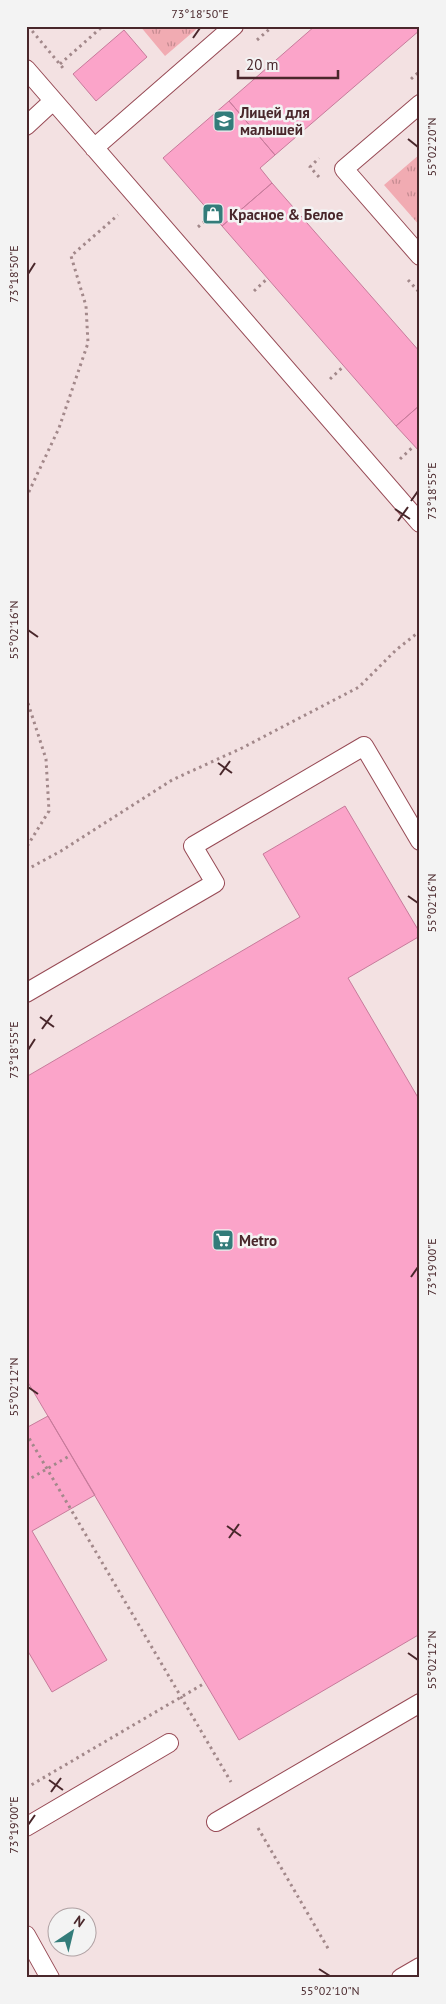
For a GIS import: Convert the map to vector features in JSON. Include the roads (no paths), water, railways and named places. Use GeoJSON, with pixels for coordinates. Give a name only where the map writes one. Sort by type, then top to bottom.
{"type":"FeatureCollection","features":[{"type":"Feature","properties":{"kind":"lane"},"geometry":{"type":"LineString","coordinates":[[94,148],[234,26]]}},
{"type":"Feature","properties":{"kind":"lane"},"geometry":{"type":"LineString","coordinates":[[32,76],[420,523]]}},
{"type":"Feature","properties":{"kind":"lane"},"geometry":{"type":"LineString","coordinates":[[26,126],[53,101]]}},
{"type":"Feature","properties":{"kind":"lane"},"geometry":{"type":"LineString","coordinates":[[420,104],[344,169],[420,256]]}},
{"type":"Feature","properties":{"kind":"lane"},"geometry":{"type":"LineString","coordinates":[[26,993],[215,883],[193,846],[364,746],[420,842]]}},
{"type":"Feature","properties":{"kind":"lane"},"geometry":{"type":"LineString","coordinates":[[216,1822],[420,1703]]}},
{"type":"Feature","properties":{"kind":"lane"},"geometry":{"type":"LineString","coordinates":[[26,1827],[169,1743]]}},
{"type":"Feature","properties":{"kind":"lane"},"geometry":{"type":"LineString","coordinates":[[26,1935],[50,1978]]}},
{"type":"Feature","properties":{"kind":"lane"},"geometry":{"type":"LineString","coordinates":[[401,1978],[420,1967]]}},
{"type":"Feature","properties":{"kind":"place","name":"Лицей для малышей"},"geometry":{"type":"Point","coordinates":[224,121]}},
{"type":"Feature","properties":{"kind":"place","name":"Красное & Белое"},"geometry":{"type":"Point","coordinates":[213,214]}},
{"type":"Feature","properties":{"kind":"place","name":"Metro"},"geometry":{"type":"Point","coordinates":[223,1240]}}]}
